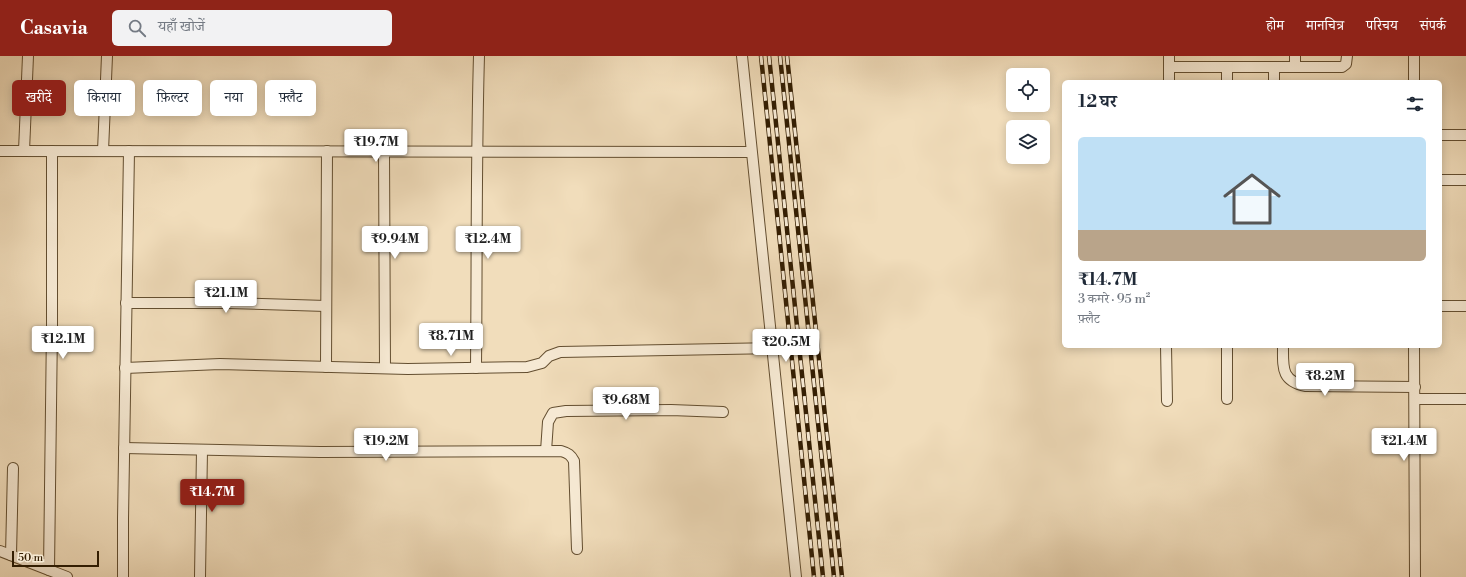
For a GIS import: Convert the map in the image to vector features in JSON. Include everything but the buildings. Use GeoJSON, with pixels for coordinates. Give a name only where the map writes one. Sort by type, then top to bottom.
{"type":"FeatureCollection","features":[{"type":"Feature","properties":{"kind":"street"},"geometry":{"type":"LineString","coordinates":[[24,151],[28,56]]}},
{"type":"Feature","properties":{"kind":"street"},"geometry":{"type":"LineString","coordinates":[[104,151],[107,56]]}},
{"type":"Feature","properties":{"kind":"street"},"geometry":{"type":"LineString","coordinates":[[476,368],[476,152],[479,56]]}},
{"type":"Feature","properties":{"kind":"street"},"geometry":{"type":"LineString","coordinates":[[742,56],[796,577]]}},
{"type":"Feature","properties":{"kind":"street"},"geometry":{"type":"LineString","coordinates":[[1169,56],[1169,80]]}},
{"type":"Feature","properties":{"kind":"street"},"geometry":{"type":"LineString","coordinates":[[1295,56],[1295,67]]}},
{"type":"Feature","properties":{"kind":"street"},"geometry":{"type":"LineString","coordinates":[[1169,67],[1342,67],[1346,64],[1347,56]]}},
{"type":"Feature","properties":{"kind":"street"},"geometry":{"type":"LineString","coordinates":[[1414,56],[1414,80]]}},
{"type":"Feature","properties":{"kind":"street"},"geometry":{"type":"LineString","coordinates":[[1226,67],[1226,80]]}},
{"type":"Feature","properties":{"kind":"street"},"geometry":{"type":"LineString","coordinates":[[1274,67],[1274,80]]}},
{"type":"Feature","properties":{"kind":"street"},"geometry":{"type":"LineString","coordinates":[[1442,135],[1466,135]]}},
{"type":"Feature","properties":{"kind":"street"},"geometry":{"type":"LineString","coordinates":[[0,151],[751,152]]}},
{"type":"Feature","properties":{"kind":"street"},"geometry":{"type":"LineString","coordinates":[[49,570],[52,326],[52,151]]}},
{"type":"Feature","properties":{"kind":"street"},"geometry":{"type":"LineString","coordinates":[[123,577],[129,151]]}},
{"type":"Feature","properties":{"kind":"street"},"geometry":{"type":"LineString","coordinates":[[326,367],[327,151]]}},
{"type":"Feature","properties":{"kind":"street"},"geometry":{"type":"LineString","coordinates":[[384,152],[385,368]]}},
{"type":"Feature","properties":{"kind":"street"},"geometry":{"type":"LineString","coordinates":[[1442,180],[1466,180]]}},
{"type":"Feature","properties":{"kind":"street"},"geometry":{"type":"LineString","coordinates":[[126,303],[228,303],[326,306]]}},
{"type":"Feature","properties":{"kind":"street"},"geometry":{"type":"LineString","coordinates":[[1442,306],[1466,306]]}},
{"type":"Feature","properties":{"kind":"street"},"geometry":{"type":"LineString","coordinates":[[125,368],[220,364],[385,368],[527,367],[542,363],[554,353],[560,352],[773,348]]}},
{"type":"Feature","properties":{"kind":"street"},"geometry":{"type":"LineString","coordinates":[[1166,348],[1167,401]]}},
{"type":"Feature","properties":{"kind":"street"},"geometry":{"type":"LineString","coordinates":[[1226,348],[1227,399]]}},
{"type":"Feature","properties":{"kind":"street"},"geometry":{"type":"LineString","coordinates":[[1283,348],[1285,372],[1290,381],[1297,384],[1306,386],[1415,387]]}},
{"type":"Feature","properties":{"kind":"street"},"geometry":{"type":"LineString","coordinates":[[1414,348],[1415,577]]}},
{"type":"Feature","properties":{"kind":"street"},"geometry":{"type":"LineString","coordinates":[[1415,399],[1466,399]]}},
{"type":"Feature","properties":{"kind":"street"},"geometry":{"type":"LineString","coordinates":[[546,451],[548,422],[553,413],[566,411],[671,410],[723,412]]}},
{"type":"Feature","properties":{"kind":"street"},"geometry":{"type":"LineString","coordinates":[[124,448],[320,452],[546,451],[567,453],[574,461],[577,549]]}},
{"type":"Feature","properties":{"kind":"street"},"geometry":{"type":"LineString","coordinates":[[200,577],[202,450]]}},
{"type":"Feature","properties":{"kind":"street"},"geometry":{"type":"LineString","coordinates":[[11,555],[13,468]]}},
{"type":"Feature","properties":{"kind":"street"},"geometry":{"type":"LineString","coordinates":[[0,551],[66,577]]}},
{"type":"Feature","properties":{"kind":"railway"},"geometry":{"type":"LineString","coordinates":[[761,56],[814,577]]}},
{"type":"Feature","properties":{"kind":"railway"},"geometry":{"type":"LineString","coordinates":[[769,56],[823,577]]}},
{"type":"Feature","properties":{"kind":"railway"},"geometry":{"type":"LineString","coordinates":[[780,56],[834,577]]}},
{"type":"Feature","properties":{"kind":"railway"},"geometry":{"type":"LineString","coordinates":[[787,56],[842,577]]}}]}
